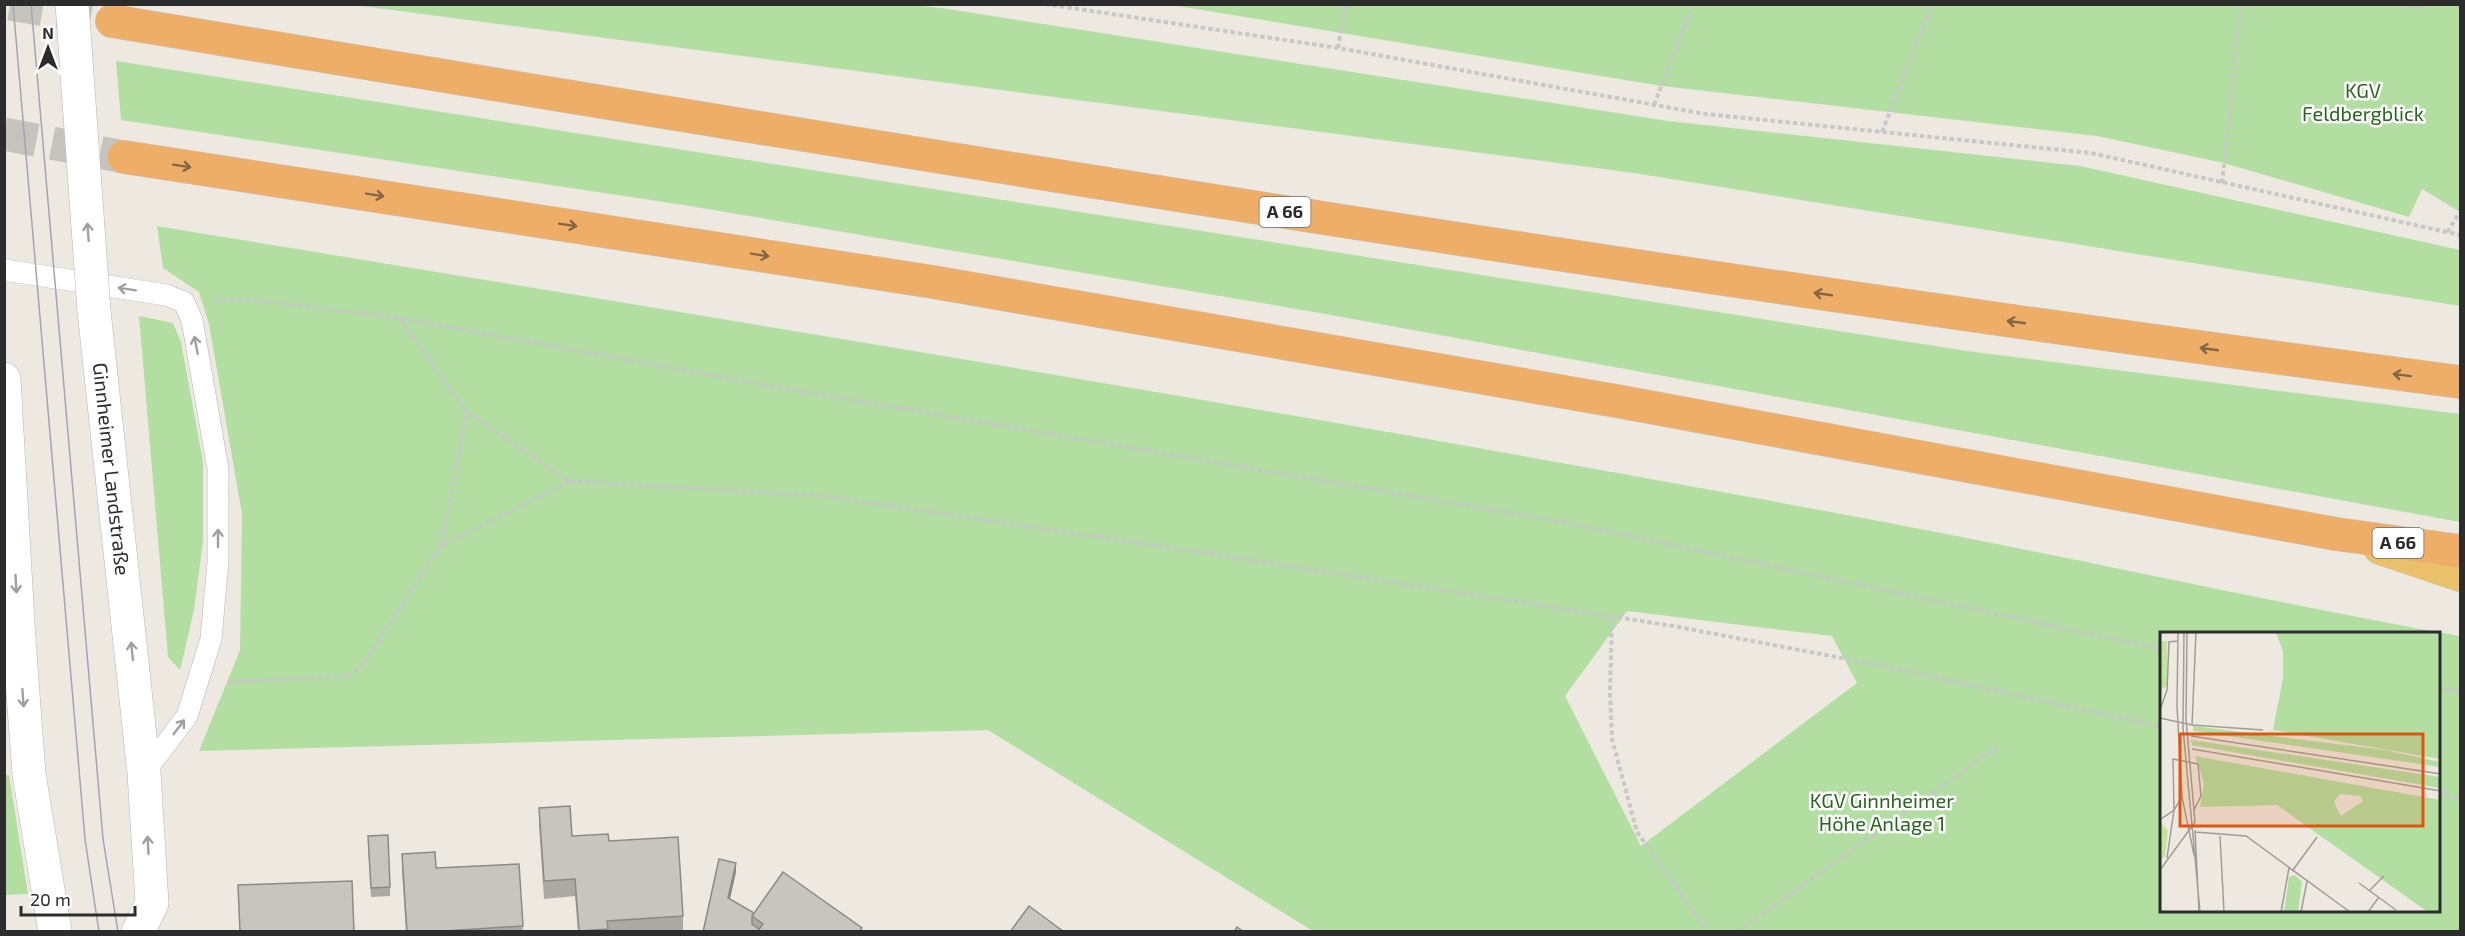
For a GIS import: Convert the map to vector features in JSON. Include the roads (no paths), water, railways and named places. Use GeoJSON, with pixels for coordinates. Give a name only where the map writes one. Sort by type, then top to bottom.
{"type":"FeatureCollection","features":[{"type":"Feature","properties":{"kind":"highway","name":"A 66"},"geometry":{"type":"LineString","coordinates":[[112,21],[993,167],[1584,259],[2219,351],[2460,382]]}},
{"type":"Feature","properties":{"kind":"highway","name":"A 66"},"geometry":{"type":"LineString","coordinates":[[124,157],[945,284],[1645,406],[2336,534],[2460,551]]}},
{"type":"Feature","properties":{"kind":"highway"},"geometry":{"type":"LineString","coordinates":[[2336,534],[2460,575]]}},
{"type":"Feature","properties":{"kind":"main road","name":"Ginnheimer Landstraße"},"geometry":{"type":"LineString","coordinates":[[72,4],[94,311],[144,773],[147,922]]}},
{"type":"Feature","properties":{"kind":"main road"},"geometry":{"type":"LineString","coordinates":[[4,379],[12,652],[55,932]]}},
{"type":"Feature","properties":{"kind":"lane"},"geometry":{"type":"LineString","coordinates":[[4,270],[166,296],[184,302],[192,320],[218,469],[217,573],[211,639],[187,716],[144,773]]}},
{"type":"Feature","properties":{"kind":"tunnel"},"geometry":{"type":"LineString","coordinates":[[10,4],[112,21]]}},
{"type":"Feature","properties":{"kind":"tunnel"},"geometry":{"type":"LineString","coordinates":[[4,134],[124,157]]}},
{"type":"Feature","properties":{"kind":"tram line"},"geometry":{"type":"LineString","coordinates":[[13,4],[85,839],[99,932]]}},
{"type":"Feature","properties":{"kind":"tram line"},"geometry":{"type":"LineString","coordinates":[[31,4],[103,839],[118,932]]}},
{"type":"Feature","properties":{"kind":"park label","name":"KGV Feldbergblick"},"geometry":{"type":"Point","coordinates":[2363,102]}},
{"type":"Feature","properties":{"kind":"park label","name":"KGV Ginnheimer Höhe Anlage 1"},"geometry":{"type":"Point","coordinates":[1882,812]}}]}
